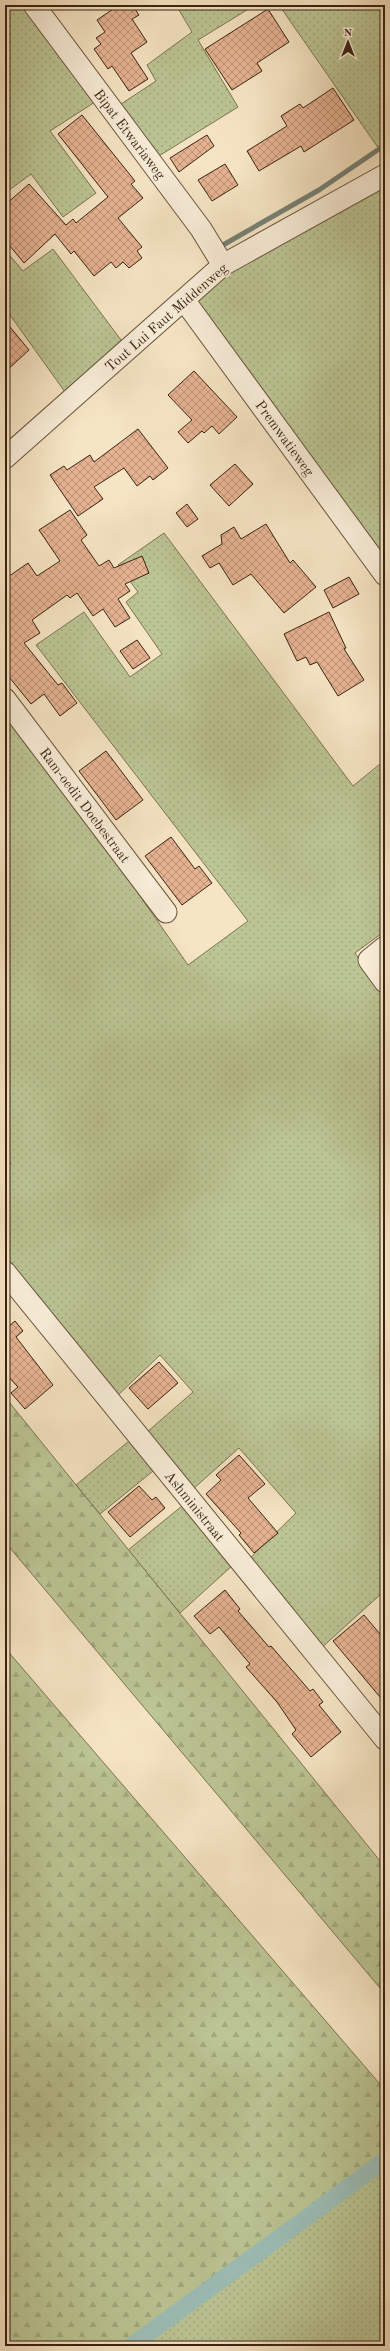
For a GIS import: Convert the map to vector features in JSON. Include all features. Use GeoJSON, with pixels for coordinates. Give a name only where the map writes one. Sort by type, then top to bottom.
{"type":"FeatureCollection","features":[{"type":"Feature","properties":{"kind":"street","name":"Bipat Etwariaweg"},"geometry":{"type":"LineString","coordinates":[[34,5],[201,229],[223,265]]}},
{"type":"Feature","properties":{"kind":"street","name":"Tout Lui Faut Middenweg"},"geometry":{"type":"LineString","coordinates":[[5,458],[223,265],[385,175]]}},
{"type":"Feature","properties":{"kind":"street","name":"Premwatieweg"},"geometry":{"type":"LineString","coordinates":[[184,300],[385,575]]}},
{"type":"Feature","properties":{"kind":"street","name":"Ram-oedit Doebestraat"},"geometry":{"type":"LineString","coordinates":[[5,699],[166,912]]}},
{"type":"Feature","properties":{"kind":"street"},"geometry":{"type":"LineString","coordinates":[[385,947],[369,960],[385,982]]}},
{"type":"Feature","properties":{"kind":"street","name":"Ashministraat"},"geometry":{"type":"LineString","coordinates":[[5,1272],[385,1739]]}},
{"type":"Feature","properties":{"kind":"green space"},"geometry":{"type":"Polygon","coordinates":[[[5,5],[23,5],[95,102],[50,131],[96,193],[63,217],[31,174],[5,193],[5,5]]]}},
{"type":"Feature","properties":{"kind":"green space"},"geometry":{"type":"Polygon","coordinates":[[[176,5],[255,5],[198,40],[238,107],[154,159],[115,108],[156,81],[147,65],[192,32],[176,5]]]}},
{"type":"Feature","properties":{"kind":"green space"},"geometry":{"type":"Polygon","coordinates":[[[279,5],[385,5],[385,145],[379,149],[279,5]]]}},
{"type":"Feature","properties":{"kind":"green space"},"geometry":{"type":"Polygon","coordinates":[[[385,182],[385,567],[193,302],[232,267],[385,182]]]}},
{"type":"Feature","properties":{"kind":"green space"},"geometry":{"type":"Polygon","coordinates":[[[53,249],[124,344],[65,392],[5,308],[5,250],[23,271],[53,249]]]}},
{"type":"Feature","properties":{"kind":"green space"},"geometry":{"type":"Polygon","coordinates":[[[164,533],[353,786],[385,760],[385,931],[355,953],[385,995],[385,1598],[381,1594],[319,1650],[248,1560],[296,1513],[239,1448],[192,1490],[146,1433],[193,1392],[160,1355],[116,1397],[5,1263],[5,1169],[11,1164],[5,1156],[5,710],[65,788],[188,965],[248,921],[36,645],[84,612],[130,677],[162,654],[126,602],[138,592],[118,565],[164,533]]]}},
{"type":"Feature","properties":{"kind":"green space"},"geometry":{"type":"Polygon","coordinates":[[[5,1397],[385,1867],[385,1994],[5,1542],[5,1397]]]}},
{"type":"Feature","properties":{"kind":"green space"},"geometry":{"type":"Polygon","coordinates":[[[129,1441],[153,1471],[100,1514],[76,1485],[129,1441]]]}},
{"type":"Feature","properties":{"kind":"green space"},"geometry":{"type":"Polygon","coordinates":[[[182,1506],[233,1565],[180,1613],[128,1550],[182,1506]]]}},
{"type":"Feature","properties":{"kind":"green space"},"geometry":{"type":"Polygon","coordinates":[[[5,1648],[385,2090],[385,2160],[131,2346],[5,2346],[5,1648]]]}},
{"type":"Feature","properties":{"kind":"green space"},"geometry":{"type":"Polygon","coordinates":[[[385,2160],[385,2346],[131,2346],[385,2160]]]}},
{"type":"Feature","properties":{"kind":"building"},"geometry":{"type":"Polygon","coordinates":[[[119,5],[122,10],[132,5],[139,15],[132,19],[147,42],[131,53],[148,79],[129,91],[112,66],[108,69],[94,49],[101,44],[96,38],[105,32],[97,20],[119,5]]]}},
{"type":"Feature","properties":{"kind":"building"},"geometry":{"type":"Polygon","coordinates":[[[268,9],[289,42],[257,63],[262,71],[232,90],[205,49],[268,9]]]}},
{"type":"Feature","properties":{"kind":"building"},"geometry":{"type":"Polygon","coordinates":[[[333,88],[354,120],[304,152],[301,146],[259,171],[247,151],[287,126],[281,116],[300,104],[303,108],[333,88]]]}},
{"type":"Feature","properties":{"kind":"building"},"geometry":{"type":"Polygon","coordinates":[[[82,115],[135,181],[131,184],[143,198],[118,218],[142,247],[137,251],[142,258],[129,268],[123,262],[116,268],[111,262],[94,276],[74,251],[71,254],[55,234],[24,263],[5,240],[5,205],[29,184],[66,225],[73,219],[76,223],[108,197],[58,134],[82,115]]]}},
{"type":"Feature","properties":{"kind":"building"},"geometry":{"type":"Polygon","coordinates":[[[207,135],[214,146],[179,172],[170,158],[207,135]]]}},
{"type":"Feature","properties":{"kind":"building"},"geometry":{"type":"Polygon","coordinates":[[[225,164],[238,185],[212,201],[198,180],[225,164]]]}},
{"type":"Feature","properties":{"kind":"building"},"geometry":{"type":"Polygon","coordinates":[[[5,321],[29,350],[5,372],[5,321]]]}},
{"type":"Feature","properties":{"kind":"building"},"geometry":{"type":"Polygon","coordinates":[[[194,371],[237,417],[219,434],[212,426],[204,433],[202,431],[188,443],[178,432],[192,420],[168,395],[194,371]]]}},
{"type":"Feature","properties":{"kind":"building"},"geometry":{"type":"Polygon","coordinates":[[[138,429],[168,468],[153,480],[150,476],[137,486],[124,468],[94,487],[103,499],[78,516],[50,475],[64,466],[67,470],[90,455],[94,462],[138,429]]]}},
{"type":"Feature","properties":{"kind":"building"},"geometry":{"type":"Polygon","coordinates":[[[235,464],[253,484],[229,506],[210,485],[235,464]]]}},
{"type":"Feature","properties":{"kind":"building"},"geometry":{"type":"Polygon","coordinates":[[[187,504],[198,519],[187,527],[176,513],[187,504]]]}},
{"type":"Feature","properties":{"kind":"building"},"geometry":{"type":"Polygon","coordinates":[[[70,510],[87,535],[81,540],[99,566],[109,560],[114,568],[142,556],[149,573],[125,584],[130,591],[118,599],[130,618],[115,627],[103,609],[93,616],[77,593],[70,598],[67,595],[32,620],[40,633],[24,643],[58,685],[62,683],[77,703],[60,716],[44,694],[31,704],[5,672],[5,579],[28,563],[37,576],[60,561],[39,530],[70,510]]]}},
{"type":"Feature","properties":{"kind":"building"},"geometry":{"type":"Polygon","coordinates":[[[266,524],[290,563],[293,560],[316,587],[284,613],[251,574],[233,585],[219,563],[210,568],[202,556],[222,544],[221,535],[234,527],[241,539],[266,524]]]}},
{"type":"Feature","properties":{"kind":"building"},"geometry":{"type":"Polygon","coordinates":[[[349,577],[359,594],[333,608],[324,590],[349,577]]]}},
{"type":"Feature","properties":{"kind":"building"},"geometry":{"type":"Polygon","coordinates":[[[329,612],[346,648],[344,649],[364,680],[338,696],[317,662],[310,665],[306,657],[297,661],[284,634],[329,612]]]}},
{"type":"Feature","properties":{"kind":"building"},"geometry":{"type":"Polygon","coordinates":[[[137,640],[150,658],[133,669],[120,651],[137,640]]]}},
{"type":"Feature","properties":{"kind":"building"},"geometry":{"type":"Polygon","coordinates":[[[106,751],[143,800],[116,820],[79,771],[106,751]]]}},
{"type":"Feature","properties":{"kind":"building"},"geometry":{"type":"Polygon","coordinates":[[[171,837],[195,869],[199,866],[212,883],[182,905],[145,856],[171,837]]]}},
{"type":"Feature","properties":{"kind":"building"},"geometry":{"type":"Polygon","coordinates":[[[15,1321],[23,1331],[16,1337],[53,1385],[25,1409],[11,1393],[18,1387],[5,1373],[5,1324],[8,1327],[15,1321]]]}},
{"type":"Feature","properties":{"kind":"building"},"geometry":{"type":"Polygon","coordinates":[[[159,1362],[178,1383],[148,1409],[129,1388],[159,1362]]]}},
{"type":"Feature","properties":{"kind":"building"},"geometry":{"type":"Polygon","coordinates":[[[239,1455],[265,1484],[248,1498],[278,1533],[254,1553],[239,1535],[241,1533],[206,1494],[221,1480],[216,1475],[239,1455]]]}},
{"type":"Feature","properties":{"kind":"building"},"geometry":{"type":"Polygon","coordinates":[[[139,1486],[152,1500],[156,1497],[165,1508],[130,1537],[108,1512],[139,1486]]]}},
{"type":"Feature","properties":{"kind":"building"},"geometry":{"type":"Polygon","coordinates":[[[225,1590],[240,1609],[238,1611],[269,1647],[271,1646],[310,1691],[313,1689],[323,1702],[319,1705],[341,1732],[311,1757],[292,1734],[296,1730],[277,1702],[246,1667],[250,1664],[219,1627],[210,1634],[194,1616],[225,1590]]]}},
{"type":"Feature","properties":{"kind":"building"},"geometry":{"type":"Polygon","coordinates":[[[364,1615],[385,1640],[385,1703],[333,1641],[364,1615]]]}},
{"type":"Feature","properties":{"kind":"waterway"},"geometry":{"type":"LineString","coordinates":[[223,245],[319,190],[385,145]]}},
{"type":"Feature","properties":{"kind":"waterway"},"geometry":{"type":"LineString","coordinates":[[131,2346],[385,2160]]}}]}
